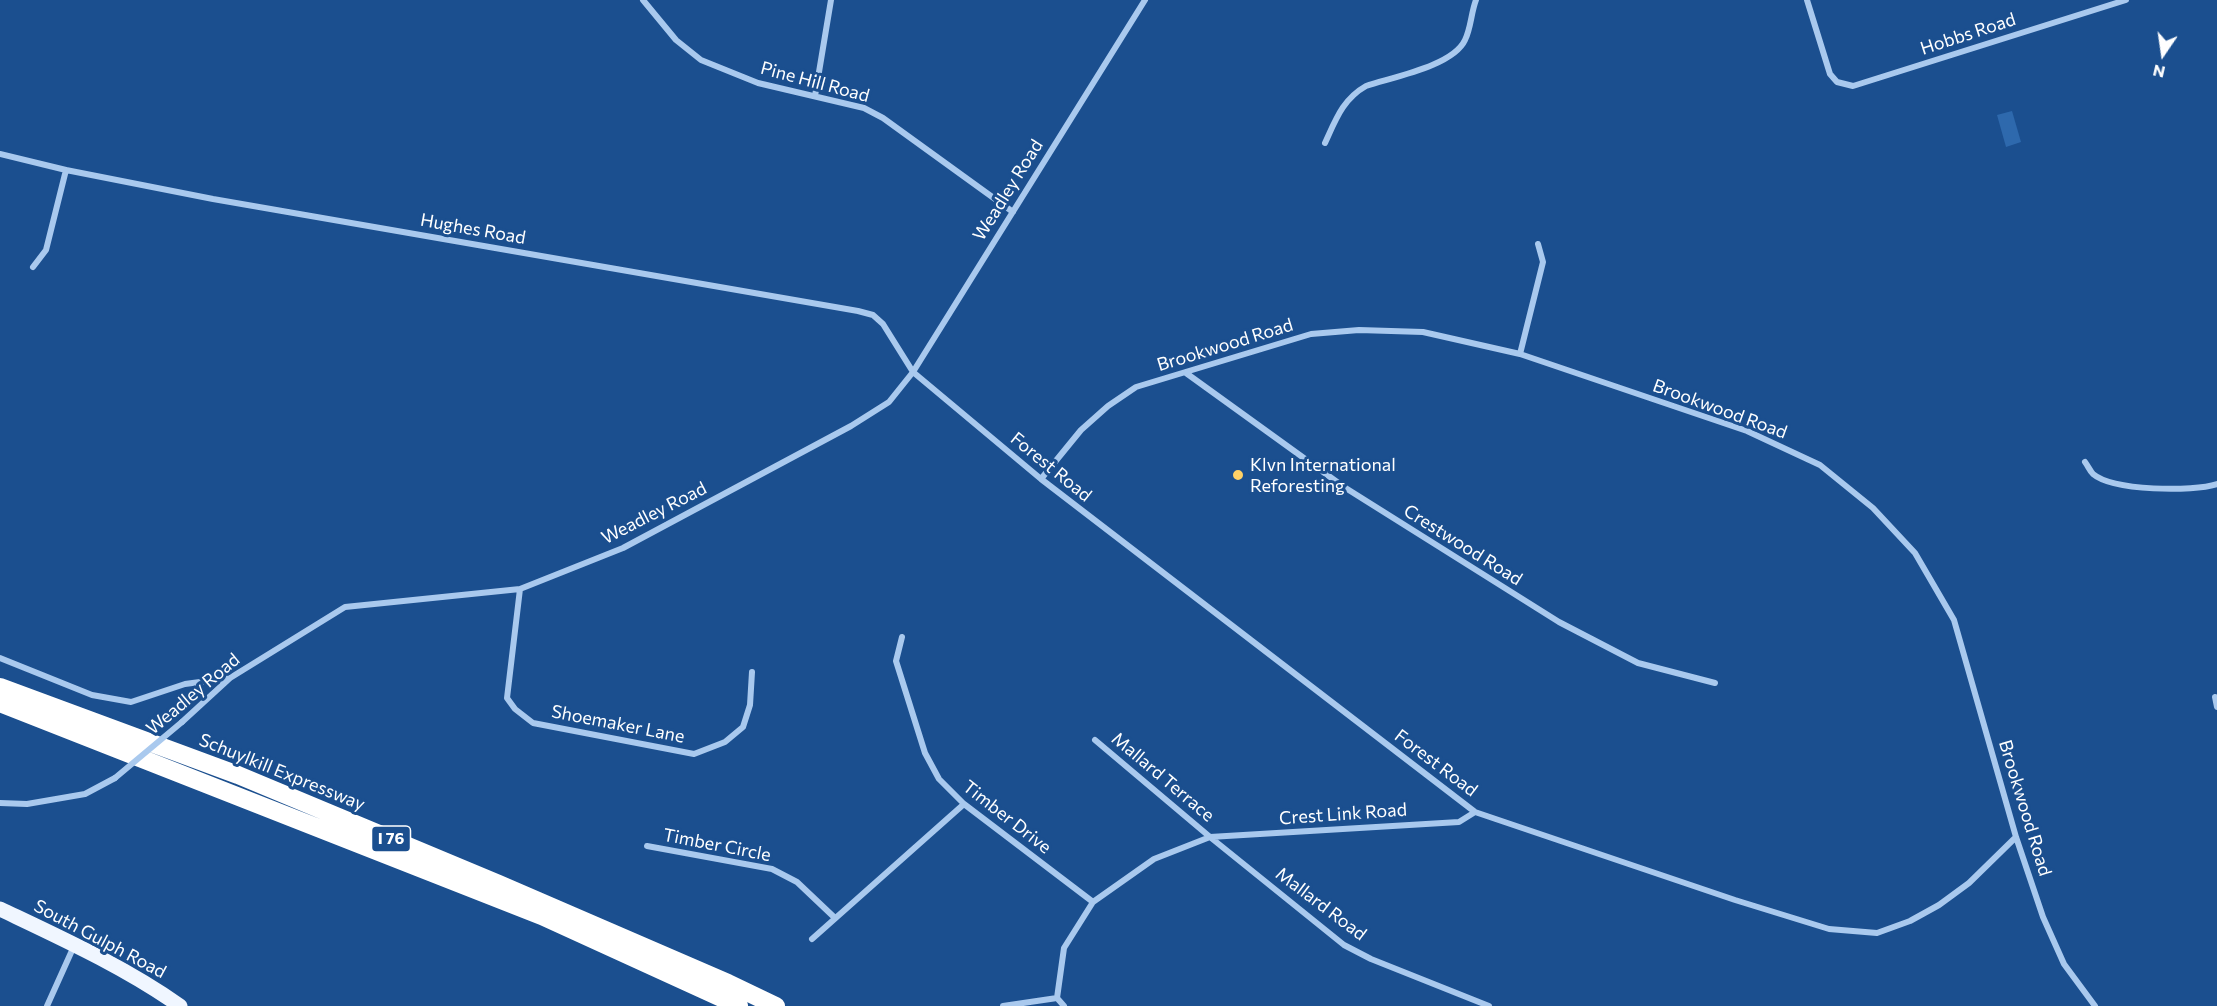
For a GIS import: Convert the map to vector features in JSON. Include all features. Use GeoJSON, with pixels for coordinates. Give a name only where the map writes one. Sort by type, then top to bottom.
{"type":"FeatureCollection","features":[{"type":"Feature","properties":{"kind":"highway","name":"Schuylkill Expressway"},"geometry":{"type":"LineString","coordinates":[[0,687],[238,775],[510,888],[776,1006]]}},
{"type":"Feature","properties":{"kind":"highway","name":"I 76"},"geometry":{"type":"LineString","coordinates":[[0,703],[542,916],[739,1006]]}},
{"type":"Feature","properties":{"kind":"main road","name":"South Gulph Road"},"geometry":{"type":"LineString","coordinates":[[0,909],[74,945],[163,994],[180,1006]]}},
{"type":"Feature","properties":{"kind":"street","name":"Pine Hill Road"},"geometry":{"type":"LineString","coordinates":[[644,0],[676,40],[700,60],[758,83],[864,108],[883,118],[1012,212]]}},
{"type":"Feature","properties":{"kind":"street"},"geometry":{"type":"LineString","coordinates":[[815,96],[831,0]]}},
{"type":"Feature","properties":{"kind":"street","name":"Weadley Road"},"geometry":{"type":"LineString","coordinates":[[0,803],[27,804],[85,794],[115,778],[230,678],[345,607],[520,589],[623,548],[851,426],[889,402],[913,372],[1145,0]]}},
{"type":"Feature","properties":{"kind":"street"},"geometry":{"type":"LineString","coordinates":[[1326,142],[1341,108],[1356,92],[1366,86],[1442,62],[1458,51],[1468,32],[1476,0]]}},
{"type":"Feature","properties":{"kind":"street","name":"Hobbs Road"},"geometry":{"type":"LineString","coordinates":[[1807,0],[1830,74],[1837,82],[1853,87],[2126,0]]}},
{"type":"Feature","properties":{"kind":"street","name":"Hughes Road"},"geometry":{"type":"LineString","coordinates":[[0,154],[66,170],[301,215],[858,310],[873,315],[883,324],[913,372]]}},
{"type":"Feature","properties":{"kind":"street"},"geometry":{"type":"LineString","coordinates":[[33,267],[46,250],[66,170]]}},
{"type":"Feature","properties":{"kind":"street"},"geometry":{"type":"LineString","coordinates":[[1520,354],[1543,262],[1538,244]]}},
{"type":"Feature","properties":{"kind":"street","name":"Brookwood Road"},"geometry":{"type":"LineString","coordinates":[[1041,480],[1081,430],[1108,406],[1136,387],[1311,334],[1359,330],[1423,332],[1520,354],[1747,431],[1820,465],[1873,508],[1916,553],[1954,620],[2016,837],[2043,917],[2064,964],[2095,1006]]}},
{"type":"Feature","properties":{"kind":"street","name":"Forest Road"},"geometry":{"type":"LineString","coordinates":[[913,372],[1041,480],[1475,812],[1735,900],[1829,928],[1877,933],[1910,921],[1939,905],[1969,883],[2016,837]]}},
{"type":"Feature","properties":{"kind":"street","name":"Crestwood Road"},"geometry":{"type":"LineString","coordinates":[[1186,373],[1344,487],[1559,622],[1638,663],[1715,683]]}},
{"type":"Feature","properties":{"kind":"street"},"geometry":{"type":"LineString","coordinates":[[2085,462],[2094,474],[2120,484],[2161,490],[2217,484]]}},
{"type":"Feature","properties":{"kind":"street","name":"Shoemaker Lane"},"geometry":{"type":"LineString","coordinates":[[520,589],[507,698],[515,709],[533,723],[694,754],[725,742],[743,727],[750,705],[752,672]]}},
{"type":"Feature","properties":{"kind":"street","name":"Timber Drive"},"geometry":{"type":"LineString","coordinates":[[902,637],[896,661],[925,753],[939,779],[964,804],[1093,902]]}},
{"type":"Feature","properties":{"kind":"street"},"geometry":{"type":"LineString","coordinates":[[0,658],[92,695],[131,702],[185,684],[230,678]]}},
{"type":"Feature","properties":{"kind":"street"},"geometry":{"type":"LineString","coordinates":[[2215,697],[2217,707]]}},
{"type":"Feature","properties":{"kind":"street","name":"Mallard Terrace"},"geometry":{"type":"LineString","coordinates":[[1095,740],[1210,837]]}},
{"type":"Feature","properties":{"kind":"street"},"geometry":{"type":"LineString","coordinates":[[812,939],[964,804]]}},
{"type":"Feature","properties":{"kind":"street","name":"Crest Link Road"},"geometry":{"type":"LineString","coordinates":[[1093,902],[1154,859],[1210,837],[1459,822],[1475,812]]}},
{"type":"Feature","properties":{"kind":"street","name":"Mallard Road"},"geometry":{"type":"LineString","coordinates":[[1210,837],[1344,945],[1371,959],[1489,1006]]}},
{"type":"Feature","properties":{"kind":"street","name":"Timber Circle"},"geometry":{"type":"LineString","coordinates":[[648,846],[772,869],[798,882],[836,918]]}},
{"type":"Feature","properties":{"kind":"street"},"geometry":{"type":"LineString","coordinates":[[1064,1006],[1057,998],[1064,948],[1093,902]]}},
{"type":"Feature","properties":{"kind":"street"},"geometry":{"type":"LineString","coordinates":[[47,1006],[74,945]]}},
{"type":"Feature","properties":{"kind":"street"},"geometry":{"type":"LineString","coordinates":[[1003,1006],[1057,998]]}},
{"type":"Feature","properties":{"kind":"shaded area"},"geometry":{"type":"Polygon","coordinates":[[[2012,111],[2021,142],[2006,147],[1997,115],[2012,111]]]}},
{"type":"Feature","properties":{"kind":"place","name":"Klvn International Reforesting"},"geometry":{"type":"Point","coordinates":[1238,475]}}]}
